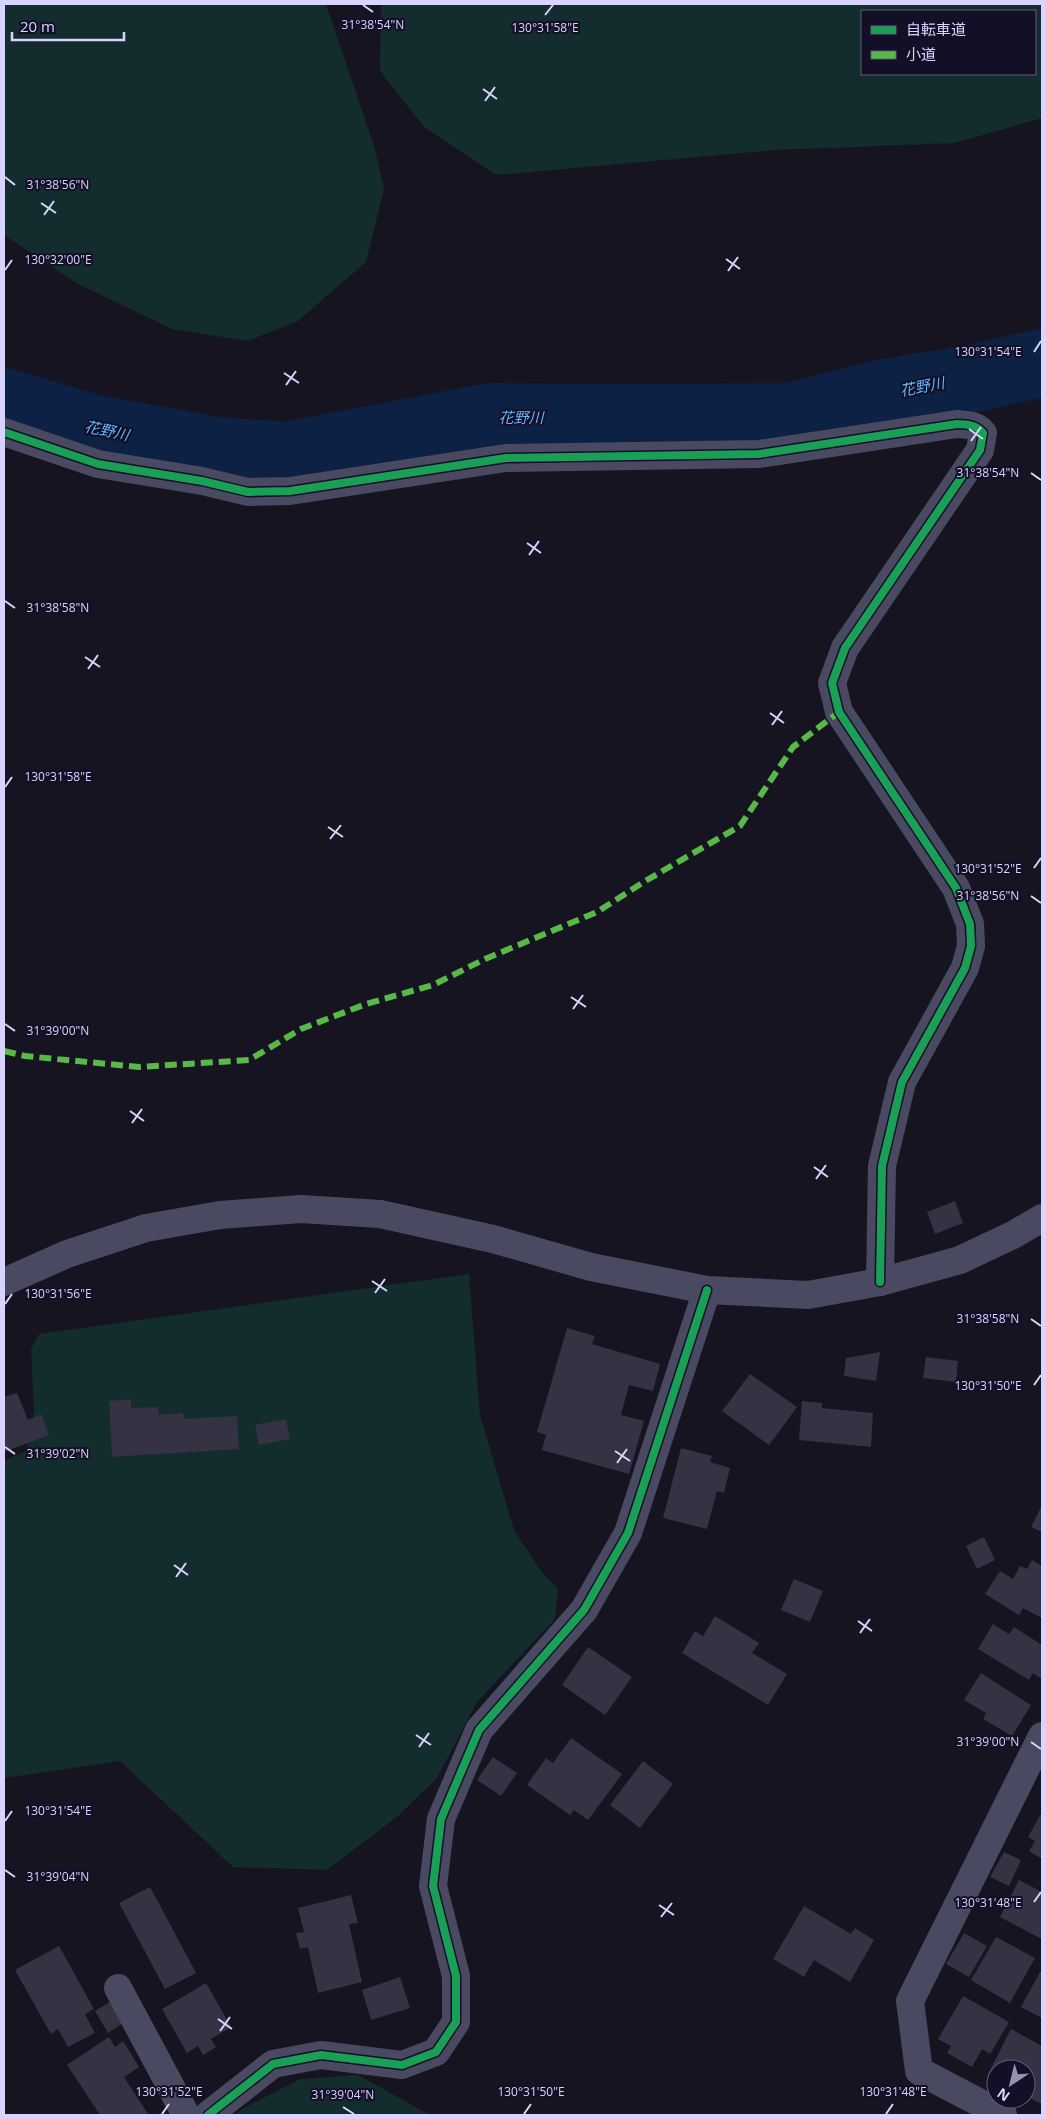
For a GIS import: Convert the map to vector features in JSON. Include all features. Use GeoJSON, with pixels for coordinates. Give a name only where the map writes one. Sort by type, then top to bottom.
{"type":"FeatureCollection","features":[{"type":"Feature","properties":{"kind":"street"},"geometry":{"type":"LineString","coordinates":[[4,432],[98,464],[202,481],[248,492],[290,491],[506,458],[759,454],[958,424],[975,425],[978,427],[983,433],[980,450],[845,648],[832,683],[839,712],[956,888],[970,924],[971,946],[965,968],[902,1082],[882,1166],[880,1282]]}},
{"type":"Feature","properties":{"kind":"street"},"geometry":{"type":"LineString","coordinates":[[4,1282],[67,1254],[146,1228],[220,1215],[301,1209],[380,1214],[493,1239],[591,1267],[707,1290],[808,1295],[880,1282],[960,1260],[1042,1218]]}},
{"type":"Feature","properties":{"kind":"street"},"geometry":{"type":"LineString","coordinates":[[208,2115],[273,2064],[321,2056],[402,2065],[436,2052],[456,2022],[456,1976],[433,1886],[441,1819],[479,1730],[584,1610],[628,1533],[707,1290]]}},
{"type":"Feature","properties":{"kind":"street"},"geometry":{"type":"LineString","coordinates":[[1003,2115],[919,2071],[910,2001],[1042,1736]]}},
{"type":"Feature","properties":{"kind":"street"},"geometry":{"type":"LineString","coordinates":[[118,1988],[186,2115]]}},
{"type":"Feature","properties":{"kind":"green space"},"geometry":{"type":"Polygon","coordinates":[[[4,4],[326,4],[375,149],[384,189],[366,262],[298,321],[248,341],[172,329],[78,284],[4,235],[4,4]]]}},
{"type":"Feature","properties":{"kind":"green space"},"geometry":{"type":"Polygon","coordinates":[[[381,4],[1042,4],[1042,118],[955,143],[776,150],[496,175],[424,127],[380,71],[381,4]]]}},
{"type":"Feature","properties":{"kind":"green space"},"geometry":{"type":"Polygon","coordinates":[[[469,1274],[480,1415],[514,1530],[541,1571],[558,1589],[555,1619],[477,1702],[437,1778],[398,1816],[327,1870],[233,1867],[120,1761],[4,1778],[4,1461],[27,1450],[34,1411],[31,1349],[39,1334],[469,1274]]]}},
{"type":"Feature","properties":{"kind":"green space"},"geometry":{"type":"Polygon","coordinates":[[[358,2075],[430,2115],[235,2115],[242,2109],[300,2079],[358,2075]]]}},
{"type":"Feature","properties":{"kind":"building"},"geometry":{"type":"Polygon","coordinates":[[[955,1201],[963,1223],[935,1234],[927,1212],[955,1201]]]}},
{"type":"Feature","properties":{"kind":"building"},"geometry":{"type":"Polygon","coordinates":[[[567,1328],[595,1336],[592,1344],[660,1364],[653,1391],[629,1385],[621,1415],[644,1421],[629,1474],[542,1450],[546,1435],[537,1432],[567,1328]]]}},
{"type":"Feature","properties":{"kind":"building"},"geometry":{"type":"Polygon","coordinates":[[[880,1352],[876,1381],[844,1376],[846,1358],[880,1352]]]}},
{"type":"Feature","properties":{"kind":"building"},"geometry":{"type":"Polygon","coordinates":[[[926,1357],[958,1361],[956,1382],[923,1378],[926,1357]]]}},
{"type":"Feature","properties":{"kind":"building"},"geometry":{"type":"Polygon","coordinates":[[[750,1374],[797,1407],[769,1445],[722,1411],[750,1374]]]}},
{"type":"Feature","properties":{"kind":"building"},"geometry":{"type":"Polygon","coordinates":[[[17,1393],[28,1420],[41,1414],[49,1435],[4,1452],[4,1397],[17,1393]]]}},
{"type":"Feature","properties":{"kind":"building"},"geometry":{"type":"Polygon","coordinates":[[[131,1399],[131,1408],[158,1407],[159,1415],[183,1413],[184,1419],[237,1416],[239,1449],[112,1457],[109,1401],[131,1399]]]}},
{"type":"Feature","properties":{"kind":"building"},"geometry":{"type":"Polygon","coordinates":[[[802,1401],[822,1403],[822,1408],[873,1413],[871,1447],[799,1440],[802,1401]]]}},
{"type":"Feature","properties":{"kind":"building"},"geometry":{"type":"Polygon","coordinates":[[[286,1419],[290,1439],[259,1445],[255,1425],[286,1419]]]}},
{"type":"Feature","properties":{"kind":"building"},"geometry":{"type":"Polygon","coordinates":[[[681,1448],[712,1456],[710,1462],[730,1468],[724,1493],[717,1491],[707,1529],[663,1518],[681,1448]]]}},
{"type":"Feature","properties":{"kind":"building"},"geometry":{"type":"Polygon","coordinates":[[[1042,1505],[1042,1532],[1031,1527],[1042,1505]]]}},
{"type":"Feature","properties":{"kind":"building"},"geometry":{"type":"Polygon","coordinates":[[[984,1537],[995,1560],[977,1569],[966,1546],[984,1537]]]}},
{"type":"Feature","properties":{"kind":"building"},"geometry":{"type":"Polygon","coordinates":[[[1032,1560],[1042,1566],[1042,1618],[1023,1608],[1019,1615],[985,1594],[1000,1571],[1013,1579],[1020,1566],[1027,1569],[1032,1560]]]}},
{"type":"Feature","properties":{"kind":"building"},"geometry":{"type":"Polygon","coordinates":[[[794,1579],[823,1591],[810,1622],[781,1610],[794,1579]]]}},
{"type":"Feature","properties":{"kind":"building"},"geometry":{"type":"Polygon","coordinates":[[[715,1616],[759,1643],[752,1653],[787,1674],[768,1705],[682,1653],[695,1631],[703,1636],[715,1616]]]}},
{"type":"Feature","properties":{"kind":"building"},"geometry":{"type":"Polygon","coordinates":[[[993,1624],[1009,1634],[1014,1627],[1042,1645],[1042,1679],[1033,1673],[1029,1680],[978,1649],[993,1624]]]}},
{"type":"Feature","properties":{"kind":"building"},"geometry":{"type":"Polygon","coordinates":[[[588,1647],[632,1677],[605,1715],[562,1685],[588,1647]]]}},
{"type":"Feature","properties":{"kind":"building"},"geometry":{"type":"Polygon","coordinates":[[[981,1673],[1031,1705],[1012,1736],[983,1719],[986,1713],[964,1700],[981,1673]]]}},
{"type":"Feature","properties":{"kind":"building"},"geometry":{"type":"Polygon","coordinates":[[[571,1738],[622,1774],[588,1820],[574,1810],[570,1815],[527,1785],[546,1758],[553,1763],[571,1738]]]}},
{"type":"Feature","properties":{"kind":"building"},"geometry":{"type":"Polygon","coordinates":[[[493,1757],[517,1773],[501,1796],[477,1780],[493,1757]]]}},
{"type":"Feature","properties":{"kind":"building"},"geometry":{"type":"Polygon","coordinates":[[[643,1761],[673,1784],[640,1828],[610,1805],[643,1761]]]}},
{"type":"Feature","properties":{"kind":"building"},"geometry":{"type":"Polygon","coordinates":[[[1042,1812],[1042,1859],[1029,1851],[1035,1841],[1028,1837],[1042,1812]]]}},
{"type":"Feature","properties":{"kind":"building"},"geometry":{"type":"Polygon","coordinates":[[[1004,1852],[1021,1860],[1009,1886],[990,1877],[1004,1852]]]}},
{"type":"Feature","properties":{"kind":"building"},"geometry":{"type":"Polygon","coordinates":[[[1019,1880],[1042,1892],[1042,1939],[1000,1917],[1019,1880]]]}},
{"type":"Feature","properties":{"kind":"building"},"geometry":{"type":"Polygon","coordinates":[[[150,1887],[196,1973],[165,1989],[119,1903],[150,1887]]]}},
{"type":"Feature","properties":{"kind":"building"},"geometry":{"type":"Polygon","coordinates":[[[351,1895],[358,1923],[349,1924],[362,1982],[318,1993],[308,1947],[300,1949],[296,1933],[304,1932],[298,1908],[351,1895]]]}},
{"type":"Feature","properties":{"kind":"building"},"geometry":{"type":"Polygon","coordinates":[[[804,1906],[851,1934],[855,1928],[874,1940],[850,1982],[814,1960],[804,1977],[773,1959],[804,1906]]]}},
{"type":"Feature","properties":{"kind":"building"},"geometry":{"type":"Polygon","coordinates":[[[964,1933],[987,1946],[969,1977],[946,1964],[964,1933]]]}},
{"type":"Feature","properties":{"kind":"building"},"geometry":{"type":"Polygon","coordinates":[[[996,1937],[1035,1958],[1010,2003],[971,1980],[996,1937]]]}},
{"type":"Feature","properties":{"kind":"building"},"geometry":{"type":"Polygon","coordinates":[[[59,1946],[94,2009],[85,2014],[95,2033],[68,2047],[58,2029],[51,2034],[15,1970],[59,1946]]]}},
{"type":"Feature","properties":{"kind":"building"},"geometry":{"type":"Polygon","coordinates":[[[1040,1972],[1042,1973],[1042,2018],[1021,2007],[1040,1972]]]}},
{"type":"Feature","properties":{"kind":"building"},"geometry":{"type":"Polygon","coordinates":[[[400,1977],[410,2008],[371,2020],[362,1990],[400,1977]]]}},
{"type":"Feature","properties":{"kind":"building"},"geometry":{"type":"Polygon","coordinates":[[[206,1983],[231,2027],[211,2039],[216,2047],[203,2055],[198,2046],[187,2053],[162,2009],[206,1983]]]}},
{"type":"Feature","properties":{"kind":"building"},"geometry":{"type":"Polygon","coordinates":[[[963,1996],[1009,2022],[990,2054],[982,2049],[972,2067],[947,2053],[951,2046],[938,2039],[963,1996]]]}},
{"type":"Feature","properties":{"kind":"building"},"geometry":{"type":"Polygon","coordinates":[[[110,2002],[123,2023],[108,2033],[95,2011],[110,2002]]]}},
{"type":"Feature","properties":{"kind":"building"},"geometry":{"type":"Polygon","coordinates":[[[1011,2029],[1042,2046],[1042,2104],[1036,2101],[1036,2059],[996,2059],[1011,2029]]]}},
{"type":"Feature","properties":{"kind":"building"},"geometry":{"type":"Polygon","coordinates":[[[109,2037],[115,2047],[123,2041],[139,2067],[124,2077],[148,2114],[100,2115],[67,2065],[109,2037]]]}},
{"type":"Feature","properties":{"kind":"waterway","name":"花野川"},"geometry":{"type":"LineString","coordinates":[[4,402],[95,429],[217,451],[287,456],[491,417],[791,417],[884,393],[969,379],[1042,363]]}},
{"type":"Feature","properties":{"kind":"marked path"},"geometry":{"type":"LineString","coordinates":[[4,1051],[25,1056],[139,1067],[249,1060],[301,1029],[366,1004],[433,985],[485,959],[597,912],[647,880],[740,826],[793,747],[839,712]]}},
{"type":"Feature","properties":{"kind":"cycle path"},"geometry":{"type":"LineString","coordinates":[[4,432],[98,464],[202,481],[248,492],[290,491],[506,458],[759,454],[957,424],[971,426],[980,430],[983,433],[980,450],[845,648],[832,683],[839,712],[956,888],[970,924],[971,946],[965,968],[902,1082],[882,1166],[880,1282]]}},
{"type":"Feature","properties":{"kind":"cycle path"},"geometry":{"type":"LineString","coordinates":[[208,2115],[273,2064],[321,2055],[402,2065],[436,2052],[456,2022],[456,1976],[433,1886],[441,1819],[479,1730],[584,1610],[628,1533],[707,1290]]}}]}
